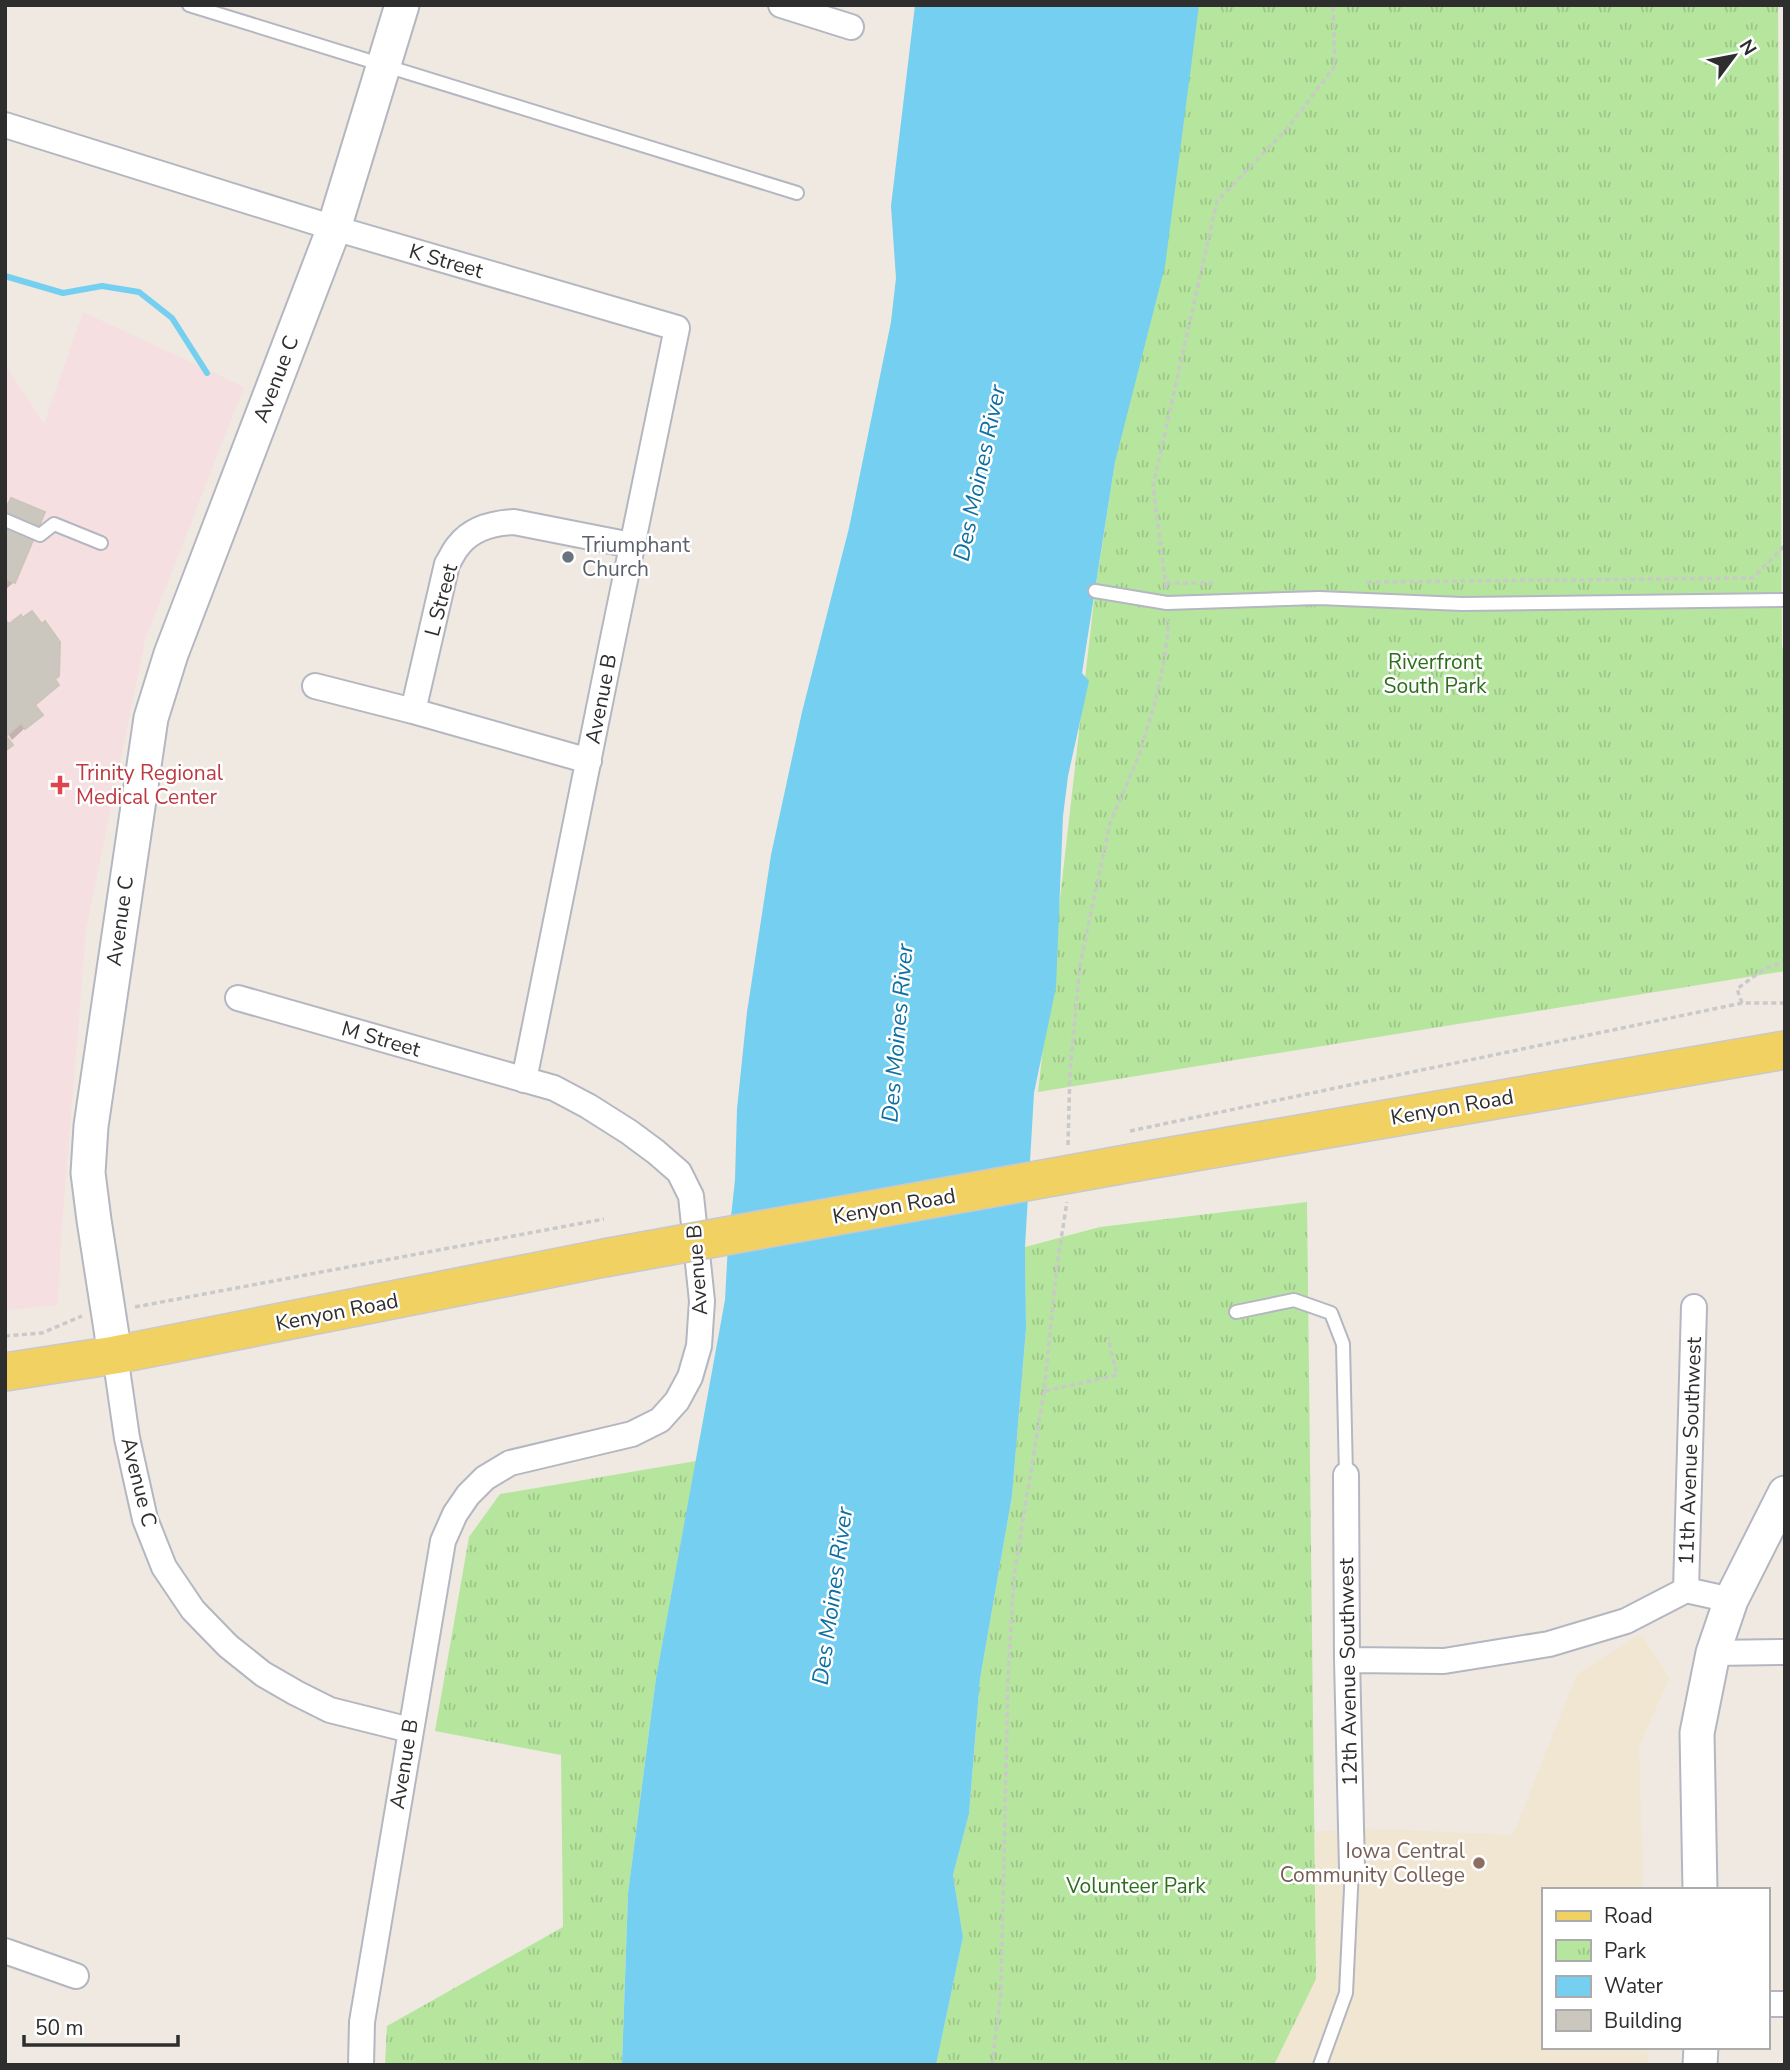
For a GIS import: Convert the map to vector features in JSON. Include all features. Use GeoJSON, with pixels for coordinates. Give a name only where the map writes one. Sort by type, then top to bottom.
{"type":"FeatureCollection","features":[{"type":"Feature","properties":{"kind":"main road","name":"Kenyon Road"},"geometry":{"type":"LineString","coordinates":[[5,1373],[115,1355],[604,1258],[1133,1147],[1785,1050]]}},
{"type":"Feature","properties":{"kind":"street","name":"Avenue C"},"geometry":{"type":"LineString","coordinates":[[402,5],[334,228],[171,654],[151,718],[90,1126],[88,1173],[127,1438],[145,1519],[164,1567],[193,1610],[228,1646],[263,1674],[330,1710],[410,1730]]}},
{"type":"Feature","properties":{"kind":"street"},"geometry":{"type":"LineString","coordinates":[[781,5],[851,27]]}},
{"type":"Feature","properties":{"kind":"street","name":"K Street"},"geometry":{"type":"LineString","coordinates":[[5,125],[334,228],[677,328],[631,545]]}},
{"type":"Feature","properties":{"kind":"street","name":"L Street"},"geometry":{"type":"LineString","coordinates":[[414,711],[447,564],[459,544],[478,530],[495,523],[514,522],[631,545]]}},
{"type":"Feature","properties":{"kind":"street","name":"Avenue B"},"geometry":{"type":"LineString","coordinates":[[361,2065],[362,2022],[410,1730],[443,1541],[455,1514],[468,1495],[485,1478],[510,1463],[632,1434],[660,1420],[677,1401],[690,1377],[699,1346],[702,1301],[691,1196],[678,1172],[656,1152],[588,1106],[554,1088],[524,1080],[631,545]]}},
{"type":"Feature","properties":{"kind":"street"},"geometry":{"type":"LineString","coordinates":[[315,686],[589,761]]}},
{"type":"Feature","properties":{"kind":"street","name":"M Street"},"geometry":{"type":"LineString","coordinates":[[238,998],[524,1080]]}},
{"type":"Feature","properties":{"kind":"street","name":"11th Avenue Southwest"},"geometry":{"type":"LineString","coordinates":[[1694,1307],[1686,1590],[1731,1600]]}},
{"type":"Feature","properties":{"kind":"street","name":"12th Avenue Southwest"},"geometry":{"type":"LineString","coordinates":[[1346,1475],[1352,1868]]}},
{"type":"Feature","properties":{"kind":"street"},"geometry":{"type":"LineString","coordinates":[[1700,1888],[1697,1733],[1713,1653],[1731,1600],[1785,1493]]}},
{"type":"Feature","properties":{"kind":"street"},"geometry":{"type":"LineString","coordinates":[[1347,1660],[1444,1661],[1549,1644],[1626,1621],[1686,1590]]}},
{"type":"Feature","properties":{"kind":"street"},"geometry":{"type":"LineString","coordinates":[[1713,1653],[1785,1652]]}},
{"type":"Feature","properties":{"kind":"street"},"geometry":{"type":"LineString","coordinates":[[5,1951],[76,1976]]}},
{"type":"Feature","properties":{"kind":"lane"},"geometry":{"type":"LineString","coordinates":[[188,5],[797,193]]}},
{"type":"Feature","properties":{"kind":"lane"},"geometry":{"type":"LineString","coordinates":[[5,520],[40,535],[54,524],[101,543]]}},
{"type":"Feature","properties":{"kind":"lane"},"geometry":{"type":"LineString","coordinates":[[1095,591],[1167,603],[1319,598],[1462,604],[1785,600]]}},
{"type":"Feature","properties":{"kind":"lane"},"geometry":{"type":"LineString","coordinates":[[1236,1312],[1294,1300],[1331,1313],[1343,1344],[1346,1475]]}},
{"type":"Feature","properties":{"kind":"lane"},"geometry":{"type":"LineString","coordinates":[[1320,2065],[1346,1993],[1352,1868]]}},
{"type":"Feature","properties":{"kind":"path"},"geometry":{"type":"LineString","coordinates":[[1068,1151],[1070,1071],[1080,965],[1110,823],[1138,758],[1154,706],[1168,634],[1166,583],[1153,486],[1217,201],[1287,129],[1335,65],[1333,5]]}},
{"type":"Feature","properties":{"kind":"path"},"geometry":{"type":"LineString","coordinates":[[1362,582],[1753,579],[1785,545]]}},
{"type":"Feature","properties":{"kind":"path"},"geometry":{"type":"LineString","coordinates":[[1166,583],[1222,583]]}},
{"type":"Feature","properties":{"kind":"path"},"geometry":{"type":"LineString","coordinates":[[1742,1003],[1737,989],[1765,968],[1785,962]]}},
{"type":"Feature","properties":{"kind":"path"},"geometry":{"type":"LineString","coordinates":[[1133,1147],[1742,1003],[1785,1003]]}},
{"type":"Feature","properties":{"kind":"path"},"geometry":{"type":"LineString","coordinates":[[992,2065],[1000,1992],[1008,1678],[1014,1575],[1044,1391],[1067,1191]]}},
{"type":"Feature","properties":{"kind":"path"},"geometry":{"type":"LineString","coordinates":[[5,1336],[42,1333],[83,1316],[108,1311],[604,1219]]}},
{"type":"Feature","properties":{"kind":"path"},"geometry":{"type":"LineString","coordinates":[[1044,1391],[1117,1375],[1108,1336]]}},
{"type":"Feature","properties":{"kind":"shaded area","name":"Trinity Regional Medical Center"},"geometry":{"type":"Polygon","coordinates":[[[83,312],[244,387],[145,640],[86,930],[61,1235],[58,1305],[5,1310],[5,365],[44,424],[83,312]]]}},
{"type":"Feature","properties":{"kind":"shaded area","name":"Iowa Central Community College"},"geometry":{"type":"Polygon","coordinates":[[[1641,1634],[1669,1678],[1639,1747],[1643,1888],[1542,1888],[1542,2049],[1647,2049],[1648,2065],[1274,2065],[1316,1979],[1315,1832],[1361,1828],[1513,1835],[1577,1674],[1641,1634]]]}},
{"type":"Feature","properties":{"kind":"green space","name":"Riverfront South Park"},"geometry":{"type":"Polygon","coordinates":[[[1170,5],[1778,5],[1782,647],[1785,653],[1785,971],[1038,1092],[1095,591],[1115,462],[1170,5]]]}},
{"type":"Feature","properties":{"kind":"green space","name":"Volunteer Park"},"geometry":{"type":"Polygon","coordinates":[[[1307,1202],[1316,1979],[1274,2065],[936,2065],[963,1937],[953,1875],[969,1814],[980,1679],[1012,1496],[1026,1329],[1025,1247],[1100,1227],[1307,1202]]]}},
{"type":"Feature","properties":{"kind":"green space"},"geometry":{"type":"Polygon","coordinates":[[[696,1461],[656,1678],[628,1893],[622,2065],[385,2065],[387,2026],[563,1927],[561,1755],[435,1731],[469,1537],[500,1494],[696,1461]]]}},
{"type":"Feature","properties":{"kind":"water","name":"Des Moines River"},"geometry":{"type":"Polygon","coordinates":[[[915,5],[1199,5],[1165,266],[1115,462],[1082,673],[1089,681],[1068,776],[1063,816],[1056,987],[1034,1093],[1025,1247],[1026,1329],[1012,1496],[980,1679],[969,1814],[953,1875],[963,1937],[936,2065],[622,2065],[628,1893],[656,1678],[725,1300],[735,1180],[737,1109],[747,1012],[771,855],[802,712],[849,528],[891,322],[896,278],[891,206],[915,5]]]}},
{"type":"Feature","properties":{"kind":"building"},"geometry":{"type":"Polygon","coordinates":[[[11,498],[45,512],[15,583],[6,579],[5,581],[5,511],[11,498]]]}},
{"type":"Feature","properties":{"kind":"building"},"geometry":{"type":"Polygon","coordinates":[[[32,611],[42,624],[45,621],[60,642],[59,676],[55,679],[59,685],[35,705],[43,715],[25,729],[21,723],[6,736],[13,745],[5,751],[5,620],[9,624],[32,611]]]}},
{"type":"Feature","properties":{"kind":"waterway"},"geometry":{"type":"LineString","coordinates":[[5,276],[63,293],[102,286],[139,292],[172,318],[207,373]]}},
{"type":"Feature","properties":{"kind":"place","name":"Triumphant Church"},"geometry":{"type":"Point","coordinates":[568,557]}},
{"type":"Feature","properties":{"kind":"place","name":"Trinity Regional Medical Center"},"geometry":{"type":"Point","coordinates":[60,785]}},
{"type":"Feature","properties":{"kind":"place","name":"Iowa Central Community College"},"geometry":{"type":"Point","coordinates":[1479,1863]}}]}
